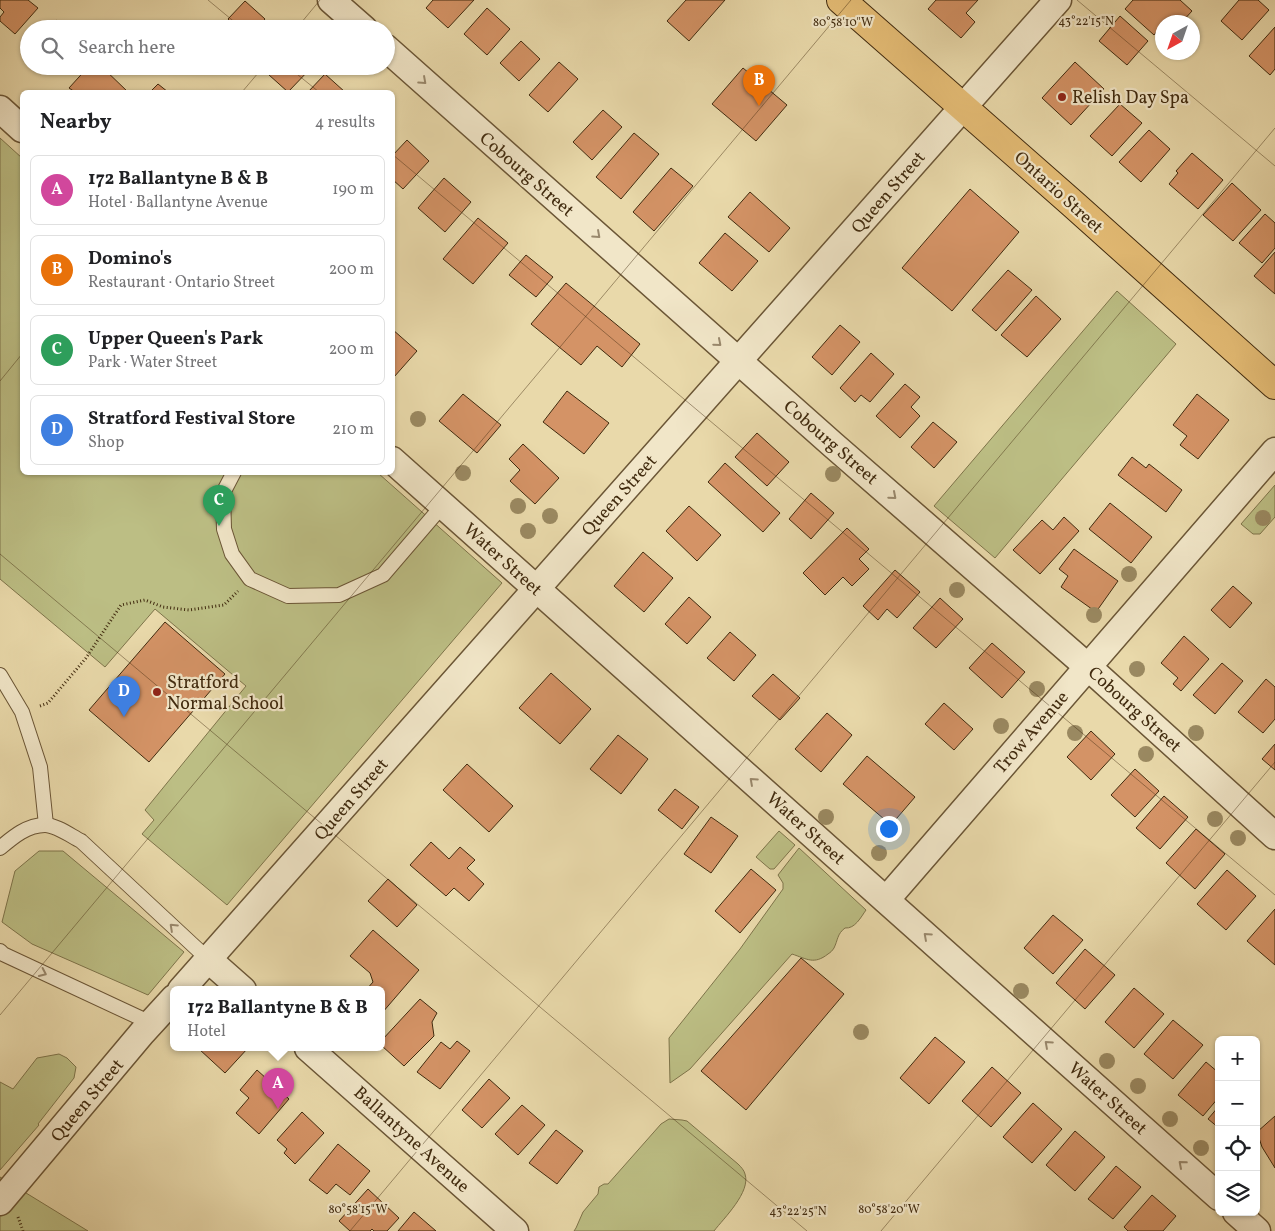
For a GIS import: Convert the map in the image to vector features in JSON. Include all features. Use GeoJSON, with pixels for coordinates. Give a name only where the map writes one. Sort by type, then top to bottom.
{"type":"FeatureCollection","features":[{"type":"Feature","properties":{"kind":"main road","name":"Ontario Street"},"geometry":{"type":"LineString","coordinates":[[841,0],[1275,385]]}},
{"type":"Feature","properties":{"kind":"street"},"geometry":{"type":"LineString","coordinates":[[332,0],[354,20]]}},
{"type":"Feature","properties":{"kind":"street","name":"Queen Street"},"geometry":{"type":"LineString","coordinates":[[185,986],[1058,0]]}},
{"type":"Feature","properties":{"kind":"street","name":"Cobourg Street"},"geometry":{"type":"LineString","coordinates":[[395,56],[738,361],[1088,667],[1275,836]]}},
{"type":"Feature","properties":{"kind":"street"},"geometry":{"type":"LineString","coordinates":[[0,109],[20,127]]}},
{"type":"Feature","properties":{"kind":"street","name":"Trow Avenue"},"geometry":{"type":"LineString","coordinates":[[886,900],[1275,451]]}},
{"type":"Feature","properties":{"kind":"street","name":"Water Street"},"geometry":{"type":"LineString","coordinates":[[395,463],[1215,1193]]}},
{"type":"Feature","properties":{"kind":"street"},"geometry":{"type":"LineString","coordinates":[[209,960],[238,986]]}},
{"type":"Feature","properties":{"kind":"street","name":"Queen Street"},"geometry":{"type":"LineString","coordinates":[[0,1202],[170,1003]]}},
{"type":"Feature","properties":{"kind":"street","name":"Ballantyne Avenue"},"geometry":{"type":"LineString","coordinates":[[311,1051],[515,1231]]}},
{"type":"Feature","properties":{"kind":"street"},"geometry":{"type":"LineString","coordinates":[[1240,1216],[1257,1231]]}},
{"type":"Feature","properties":{"kind":"lane"},"geometry":{"type":"LineString","coordinates":[[232,475],[223,493],[224,529],[232,554],[250,579],[288,596],[339,595],[383,575],[443,505]]}},
{"type":"Feature","properties":{"kind":"lane"},"geometry":{"type":"LineString","coordinates":[[0,675],[22,712],[40,767],[46,825]]}},
{"type":"Feature","properties":{"kind":"lane"},"geometry":{"type":"LineString","coordinates":[[0,848],[24,829],[46,825],[63,831],[81,842],[209,960]]}},
{"type":"Feature","properties":{"kind":"lane"},"geometry":{"type":"LineString","coordinates":[[0,951],[151,1024]]}},
{"type":"Feature","properties":{"kind":"path"},"geometry":{"type":"LineString","coordinates":[[22,712],[48,703],[86,658],[121,605],[145,600],[163,607],[190,610],[224,605],[250,579]]}},
{"type":"Feature","properties":{"kind":"green space"},"geometry":{"type":"Polygon","coordinates":[[[0,138],[20,156],[20,475],[380,475],[502,583],[227,905],[142,834],[154,820],[145,810],[246,686],[155,609],[105,667],[0,579],[0,138]]]}},
{"type":"Feature","properties":{"kind":"green space"},"geometry":{"type":"Polygon","coordinates":[[[1117,291],[1176,344],[995,558],[934,506],[1117,291]]]}},
{"type":"Feature","properties":{"kind":"green space"},"geometry":{"type":"Polygon","coordinates":[[[1275,485],[1275,517],[1260,534],[1253,534],[1241,524],[1275,485]]]}},
{"type":"Feature","properties":{"kind":"green space"},"geometry":{"type":"Polygon","coordinates":[[[779,831],[795,845],[774,869],[770,869],[756,857],[779,831]]]}},
{"type":"Feature","properties":{"kind":"green space"},"geometry":{"type":"Polygon","coordinates":[[[799,848],[866,910],[855,925],[842,930],[830,953],[814,960],[792,954],[690,1069],[670,1083],[669,1038],[740,949],[783,889],[783,883],[778,875],[799,848]]]}},
{"type":"Feature","properties":{"kind":"green space"},"geometry":{"type":"Polygon","coordinates":[[[39,851],[63,851],[184,952],[148,995],[32,944],[2,922],[15,871],[39,851]]]}},
{"type":"Feature","properties":{"kind":"green space"},"geometry":{"type":"Polygon","coordinates":[[[59,1054],[67,1058],[76,1067],[74,1078],[39,1125],[0,1170],[0,1082],[13,1089],[37,1058],[59,1054]]]}},
{"type":"Feature","properties":{"kind":"green space"},"geometry":{"type":"Polygon","coordinates":[[[669,1119],[687,1121],[738,1164],[745,1173],[746,1181],[740,1197],[714,1231],[574,1231],[583,1212],[598,1194],[599,1187],[608,1184],[661,1124],[669,1119]]]}},
{"type":"Feature","properties":{"kind":"green space"},"geometry":{"type":"Polygon","coordinates":[[[0,1177],[88,1231],[0,1231],[0,1177]]]}},
{"type":"Feature","properties":{"kind":"building"},"geometry":{"type":"Polygon","coordinates":[[[0,0],[28,0],[38,8],[27,20],[20,20],[20,28],[15,34],[0,21],[0,17],[4,12],[0,8],[0,0]]]}},
{"type":"Feature","properties":{"kind":"building"},"geometry":{"type":"Polygon","coordinates":[[[433,0],[474,0],[448,28],[426,8],[433,0]]]}},
{"type":"Feature","properties":{"kind":"building"},"geometry":{"type":"Polygon","coordinates":[[[686,0],[725,0],[689,41],[667,21],[686,0]]]}},
{"type":"Feature","properties":{"kind":"building"},"geometry":{"type":"Polygon","coordinates":[[[936,0],[978,0],[966,13],[975,22],[961,38],[928,9],[936,0]]]}},
{"type":"Feature","properties":{"kind":"building"},"geometry":{"type":"Polygon","coordinates":[[[1133,0],[1180,0],[1192,11],[1188,15],[1155,15],[1154,35],[1125,9],[1133,0]]]}},
{"type":"Feature","properties":{"kind":"building"},"geometry":{"type":"Polygon","coordinates":[[[1239,0],[1258,0],[1269,10],[1242,40],[1221,21],[1239,0]]]}},
{"type":"Feature","properties":{"kind":"building"},"geometry":{"type":"Polygon","coordinates":[[[245,1],[265,19],[229,20],[245,1]]]}},
{"type":"Feature","properties":{"kind":"building"},"geometry":{"type":"Polygon","coordinates":[[[487,8],[510,29],[487,55],[464,34],[487,8]]]}},
{"type":"Feature","properties":{"kind":"building"},"geometry":{"type":"Polygon","coordinates":[[[1120,16],[1148,41],[1127,65],[1099,41],[1120,16]]]}},
{"type":"Feature","properties":{"kind":"building"},"geometry":{"type":"Polygon","coordinates":[[[1275,27],[1275,69],[1270,75],[1249,56],[1275,27]]]}},
{"type":"Feature","properties":{"kind":"building"},"geometry":{"type":"Polygon","coordinates":[[[521,41],[540,59],[519,81],[500,63],[521,41]]]}},
{"type":"Feature","properties":{"kind":"building"},"geometry":{"type":"Polygon","coordinates":[[[559,62],[578,79],[548,112],[529,95],[559,62]]]}},
{"type":"Feature","properties":{"kind":"building"},"geometry":{"type":"Polygon","coordinates":[[[1075,62],[1104,89],[1071,125],[1042,98],[1075,62]]]}},
{"type":"Feature","properties":{"kind":"building"},"geometry":{"type":"Polygon","coordinates":[[[743,68],[787,105],[756,141],[712,104],[743,68]]]}},
{"type":"Feature","properties":{"kind":"building"},"geometry":{"type":"Polygon","coordinates":[[[81,75],[110,75],[126,90],[72,90],[69,88],[81,75]]]}},
{"type":"Feature","properties":{"kind":"building"},"geometry":{"type":"Polygon","coordinates":[[[269,75],[304,75],[290,90],[286,90],[269,75]]]}},
{"type":"Feature","properties":{"kind":"building"},"geometry":{"type":"Polygon","coordinates":[[[326,75],[343,90],[310,90],[326,75]]]}},
{"type":"Feature","properties":{"kind":"building"},"geometry":{"type":"Polygon","coordinates":[[[158,84],[166,90],[152,90],[158,84]]]}},
{"type":"Feature","properties":{"kind":"building"},"geometry":{"type":"Polygon","coordinates":[[[1120,104],[1142,123],[1112,156],[1090,136],[1120,104]]]}},
{"type":"Feature","properties":{"kind":"building"},"geometry":{"type":"Polygon","coordinates":[[[603,110],[622,127],[592,160],[573,142],[603,110]]]}},
{"type":"Feature","properties":{"kind":"building"},"geometry":{"type":"Polygon","coordinates":[[[1149,130],[1170,149],[1141,182],[1119,162],[1149,130]]]}},
{"type":"Feature","properties":{"kind":"building"},"geometry":{"type":"Polygon","coordinates":[[[634,133],[659,154],[621,199],[596,177],[634,133]]]}},
{"type":"Feature","properties":{"kind":"building"},"geometry":{"type":"Polygon","coordinates":[[[407,140],[429,161],[403,189],[395,182],[395,153],[407,140]]]}},
{"type":"Feature","properties":{"kind":"building"},"geometry":{"type":"Polygon","coordinates":[[[1192,153],[1223,180],[1198,209],[1169,184],[1178,173],[1176,171],[1192,153]]]}},
{"type":"Feature","properties":{"kind":"building"},"geometry":{"type":"Polygon","coordinates":[[[671,168],[693,186],[654,231],[633,212],[671,168]]]}},
{"type":"Feature","properties":{"kind":"building"},"geometry":{"type":"Polygon","coordinates":[[[444,178],[471,202],[445,232],[418,208],[444,178]]]}},
{"type":"Feature","properties":{"kind":"building"},"geometry":{"type":"Polygon","coordinates":[[[1232,183],[1261,210],[1233,241],[1203,215],[1232,183]]]}},
{"type":"Feature","properties":{"kind":"building"},"geometry":{"type":"Polygon","coordinates":[[[970,189],[1019,232],[952,311],[902,268],[970,189]]]}},
{"type":"Feature","properties":{"kind":"building"},"geometry":{"type":"Polygon","coordinates":[[[750,192],[790,228],[769,252],[728,217],[750,192]]]}},
{"type":"Feature","properties":{"kind":"building"},"geometry":{"type":"Polygon","coordinates":[[[1265,214],[1275,223],[1275,248],[1262,263],[1239,243],[1265,214]]]}},
{"type":"Feature","properties":{"kind":"building"},"geometry":{"type":"Polygon","coordinates":[[[478,218],[508,243],[473,284],[443,259],[478,218]]]}},
{"type":"Feature","properties":{"kind":"building"},"geometry":{"type":"Polygon","coordinates":[[[725,233],[758,261],[732,291],[699,263],[725,233]]]}},
{"type":"Feature","properties":{"kind":"building"},"geometry":{"type":"Polygon","coordinates":[[[1275,252],[1275,294],[1254,276],[1275,252]]]}},
{"type":"Feature","properties":{"kind":"building"},"geometry":{"type":"Polygon","coordinates":[[[526,255],[553,277],[536,297],[509,275],[526,255]]]}},
{"type":"Feature","properties":{"kind":"building"},"geometry":{"type":"Polygon","coordinates":[[[1008,270],[1032,290],[996,331],[972,310],[1008,270]]]}},
{"type":"Feature","properties":{"kind":"building"},"geometry":{"type":"Polygon","coordinates":[[[566,283],[640,344],[622,367],[597,346],[581,365],[531,324],[566,283]]]}},
{"type":"Feature","properties":{"kind":"building"},"geometry":{"type":"Polygon","coordinates":[[[1036,296],[1061,319],[1027,357],[1001,335],[1036,296]]]}},
{"type":"Feature","properties":{"kind":"building"},"geometry":{"type":"Polygon","coordinates":[[[840,325],[860,342],[832,375],[812,357],[840,325]]]}},
{"type":"Feature","properties":{"kind":"building"},"geometry":{"type":"Polygon","coordinates":[[[395,332],[417,351],[395,376],[395,332]]]}},
{"type":"Feature","properties":{"kind":"building"},"geometry":{"type":"Polygon","coordinates":[[[871,353],[894,374],[870,402],[861,395],[855,402],[840,388],[871,353]]]}},
{"type":"Feature","properties":{"kind":"building"},"geometry":{"type":"Polygon","coordinates":[[[905,384],[920,397],[911,407],[920,416],[900,438],[876,416],[905,384]]]}},
{"type":"Feature","properties":{"kind":"building"},"geometry":{"type":"Polygon","coordinates":[[[567,391],[609,423],[584,454],[543,422],[567,391]]]}},
{"type":"Feature","properties":{"kind":"building"},"geometry":{"type":"Polygon","coordinates":[[[463,394],[501,425],[477,453],[439,421],[463,394]]]}},
{"type":"Feature","properties":{"kind":"building"},"geometry":{"type":"Polygon","coordinates":[[[1197,394],[1229,420],[1198,459],[1180,445],[1187,436],[1173,425],[1197,394]]]}},
{"type":"Feature","properties":{"kind":"building"},"geometry":{"type":"Polygon","coordinates":[[[933,422],[957,442],[934,468],[911,447],[933,422]]]}},
{"type":"Feature","properties":{"kind":"building"},"geometry":{"type":"Polygon","coordinates":[[[757,433],[789,462],[767,486],[735,457],[757,433]]]}},
{"type":"Feature","properties":{"kind":"building"},"geometry":{"type":"Polygon","coordinates":[[[523,444],[559,478],[535,504],[510,481],[520,470],[509,459],[523,444]]]}},
{"type":"Feature","properties":{"kind":"building"},"geometry":{"type":"Polygon","coordinates":[[[1132,457],[1146,468],[1149,464],[1182,490],[1166,512],[1118,475],[1132,457]]]}},
{"type":"Feature","properties":{"kind":"building"},"geometry":{"type":"Polygon","coordinates":[[[725,463],[780,513],[763,532],[708,482],[725,463]]]}},
{"type":"Feature","properties":{"kind":"building"},"geometry":{"type":"Polygon","coordinates":[[[811,493],[834,513],[811,539],[789,519],[811,493]]]}},
{"type":"Feature","properties":{"kind":"building"},"geometry":{"type":"Polygon","coordinates":[[[1110,503],[1152,537],[1131,563],[1089,529],[1110,503]]]}},
{"type":"Feature","properties":{"kind":"building"},"geometry":{"type":"Polygon","coordinates":[[[689,506],[721,535],[697,561],[666,531],[689,506]]]}},
{"type":"Feature","properties":{"kind":"building"},"geometry":{"type":"Polygon","coordinates":[[[1064,517],[1079,531],[1040,574],[1013,550],[1042,520],[1053,530],[1064,517]]]}},
{"type":"Feature","properties":{"kind":"building"},"geometry":{"type":"Polygon","coordinates":[[[847,528],[869,549],[859,559],[869,569],[852,586],[843,577],[825,595],[803,573],[847,528]]]}},
{"type":"Feature","properties":{"kind":"building"},"geometry":{"type":"Polygon","coordinates":[[[1074,549],[1118,581],[1096,612],[1061,587],[1068,576],[1059,569],[1074,549]]]}},
{"type":"Feature","properties":{"kind":"building"},"geometry":{"type":"Polygon","coordinates":[[[643,552],[673,578],[644,612],[614,586],[643,552]]]}},
{"type":"Feature","properties":{"kind":"building"},"geometry":{"type":"Polygon","coordinates":[[[895,570],[920,592],[897,618],[887,609],[878,620],[863,606],[895,570]]]}},
{"type":"Feature","properties":{"kind":"building"},"geometry":{"type":"Polygon","coordinates":[[[1233,586],[1252,603],[1230,628],[1211,610],[1233,586]]]}},
{"type":"Feature","properties":{"kind":"building"},"geometry":{"type":"Polygon","coordinates":[[[689,597],[711,617],[687,644],[665,624],[689,597]]]}},
{"type":"Feature","properties":{"kind":"building"},"geometry":{"type":"Polygon","coordinates":[[[940,598],[963,619],[936,648],[913,628],[940,598]]]}},
{"type":"Feature","properties":{"kind":"building","name":"Stratford Normal School"},"geometry":{"type":"Polygon","coordinates":[[[165,622],[225,674],[149,762],[89,710],[165,622]]]}},
{"type":"Feature","properties":{"kind":"building"},"geometry":{"type":"Polygon","coordinates":[[[730,632],[756,655],[734,681],[707,658],[730,632]]]}},
{"type":"Feature","properties":{"kind":"building"},"geometry":{"type":"Polygon","coordinates":[[[1184,636],[1209,659],[1181,691],[1173,684],[1178,678],[1161,663],[1184,636]]]}},
{"type":"Feature","properties":{"kind":"building"},"geometry":{"type":"Polygon","coordinates":[[[992,643],[1025,672],[1002,698],[969,668],[992,643]]]}},
{"type":"Feature","properties":{"kind":"building"},"geometry":{"type":"Polygon","coordinates":[[[1222,663],[1243,681],[1215,714],[1193,695],[1222,663]]]}},
{"type":"Feature","properties":{"kind":"building"},"geometry":{"type":"Polygon","coordinates":[[[551,673],[591,709],[560,744],[519,708],[551,673]]]}},
{"type":"Feature","properties":{"kind":"building"},"geometry":{"type":"Polygon","coordinates":[[[773,674],[800,698],[780,720],[752,696],[773,674]]]}},
{"type":"Feature","properties":{"kind":"building"},"geometry":{"type":"Polygon","coordinates":[[[1266,679],[1275,687],[1275,719],[1263,733],[1238,712],[1266,679]]]}},
{"type":"Feature","properties":{"kind":"building"},"geometry":{"type":"Polygon","coordinates":[[[944,703],[973,729],[954,750],[925,724],[944,703]]]}},
{"type":"Feature","properties":{"kind":"building"},"geometry":{"type":"Polygon","coordinates":[[[827,713],[852,735],[821,772],[795,749],[827,713]]]}},
{"type":"Feature","properties":{"kind":"building"},"geometry":{"type":"Polygon","coordinates":[[[1091,731],[1115,754],[1091,780],[1067,757],[1091,731]]]}},
{"type":"Feature","properties":{"kind":"building"},"geometry":{"type":"Polygon","coordinates":[[[618,735],[648,759],[621,794],[590,769],[618,735]]]}},
{"type":"Feature","properties":{"kind":"building"},"geometry":{"type":"Polygon","coordinates":[[[1275,744],[1275,770],[1262,759],[1275,744]]]}},
{"type":"Feature","properties":{"kind":"building"},"geometry":{"type":"Polygon","coordinates":[[[867,756],[915,797],[891,825],[843,784],[867,756]]]}},
{"type":"Feature","properties":{"kind":"building"},"geometry":{"type":"Polygon","coordinates":[[[467,764],[513,806],[489,832],[443,790],[467,764]]]}},
{"type":"Feature","properties":{"kind":"building"},"geometry":{"type":"Polygon","coordinates":[[[1135,769],[1159,791],[1135,817],[1111,795],[1135,769]]]}},
{"type":"Feature","properties":{"kind":"building"},"geometry":{"type":"Polygon","coordinates":[[[675,789],[699,807],[682,829],[658,810],[675,789]]]}},
{"type":"Feature","properties":{"kind":"building"},"geometry":{"type":"Polygon","coordinates":[[[1164,796],[1188,817],[1160,849],[1136,828],[1164,796]]]}},
{"type":"Feature","properties":{"kind":"building"},"geometry":{"type":"Polygon","coordinates":[[[711,817],[738,836],[711,873],[684,854],[711,817]]]}},
{"type":"Feature","properties":{"kind":"building"},"geometry":{"type":"Polygon","coordinates":[[[1196,829],[1225,854],[1195,889],[1166,863],[1196,829]]]}},
{"type":"Feature","properties":{"kind":"building"},"geometry":{"type":"Polygon","coordinates":[[[431,842],[449,859],[460,847],[475,860],[467,868],[484,884],[469,901],[454,888],[446,896],[410,865],[431,842]]]}},
{"type":"Feature","properties":{"kind":"building"},"geometry":{"type":"Polygon","coordinates":[[[751,869],[776,890],[740,933],[715,911],[751,869]]]}},
{"type":"Feature","properties":{"kind":"building"},"geometry":{"type":"Polygon","coordinates":[[[1227,870],[1256,896],[1226,930],[1197,904],[1227,870]]]}},
{"type":"Feature","properties":{"kind":"building"},"geometry":{"type":"Polygon","coordinates":[[[388,879],[417,905],[397,927],[368,901],[388,879]]]}},
{"type":"Feature","properties":{"kind":"building"},"geometry":{"type":"Polygon","coordinates":[[[1275,909],[1275,965],[1247,941],[1275,909]]]}},
{"type":"Feature","properties":{"kind":"building"},"geometry":{"type":"Polygon","coordinates":[[[1053,915],[1083,940],[1053,974],[1024,948],[1053,915]]]}},
{"type":"Feature","properties":{"kind":"building"},"geometry":{"type":"Polygon","coordinates":[[[373,930],[419,970],[385,1010],[385,986],[370,986],[373,982],[370,973],[350,956],[373,930]]]}},
{"type":"Feature","properties":{"kind":"building"},"geometry":{"type":"Polygon","coordinates":[[[1085,949],[1115,975],[1085,1009],[1056,983],[1085,949]]]}},
{"type":"Feature","properties":{"kind":"building"},"geometry":{"type":"Polygon","coordinates":[[[801,958],[844,994],[746,1110],[701,1071],[801,958]]]}},
{"type":"Feature","properties":{"kind":"building"},"geometry":{"type":"Polygon","coordinates":[[[1134,988],[1164,1014],[1134,1048],[1105,1022],[1134,988]]]}},
{"type":"Feature","properties":{"kind":"building"},"geometry":{"type":"Polygon","coordinates":[[[420,999],[437,1013],[432,1022],[434,1036],[404,1066],[385,1049],[385,1037],[420,999]]]}},
{"type":"Feature","properties":{"kind":"building"},"geometry":{"type":"Polygon","coordinates":[[[1173,1020],[1203,1045],[1173,1079],[1144,1054],[1173,1020]]]}},
{"type":"Feature","properties":{"kind":"building"},"geometry":{"type":"Polygon","coordinates":[[[935,1037],[965,1062],[929,1104],[900,1078],[935,1037]]]}},
{"type":"Feature","properties":{"kind":"building"},"geometry":{"type":"Polygon","coordinates":[[[457,1041],[470,1051],[440,1089],[417,1072],[441,1042],[450,1049],[457,1041]]]}},
{"type":"Feature","properties":{"kind":"building"},"geometry":{"type":"Polygon","coordinates":[[[201,1051],[245,1051],[225,1073],[201,1051]]]}},
{"type":"Feature","properties":{"kind":"building"},"geometry":{"type":"Polygon","coordinates":[[[1206,1062],[1215,1070],[1215,1102],[1203,1116],[1178,1095],[1206,1062]]]}},
{"type":"Feature","properties":{"kind":"building"},"geometry":{"type":"Polygon","coordinates":[[[992,1067],[1021,1093],[991,1127],[962,1101],[992,1067]]]}},
{"type":"Feature","properties":{"kind":"building"},"geometry":{"type":"Polygon","coordinates":[[[257,1070],[289,1099],[259,1134],[236,1113],[249,1098],[240,1090],[257,1070]]]}},
{"type":"Feature","properties":{"kind":"building"},"geometry":{"type":"Polygon","coordinates":[[[489,1079],[510,1098],[482,1128],[462,1110],[489,1079]]]}},
{"type":"Feature","properties":{"kind":"building"},"geometry":{"type":"Polygon","coordinates":[[[1033,1103],[1062,1129],[1032,1163],[1003,1137],[1033,1103]]]}},
{"type":"Feature","properties":{"kind":"building"},"geometry":{"type":"Polygon","coordinates":[[[522,1105],[545,1125],[518,1155],[495,1134],[522,1105]]]}},
{"type":"Feature","properties":{"kind":"building"},"geometry":{"type":"Polygon","coordinates":[[[1215,1111],[1215,1125],[1208,1119],[1215,1111]]]}},
{"type":"Feature","properties":{"kind":"building"},"geometry":{"type":"Polygon","coordinates":[[[302,1112],[324,1133],[295,1164],[284,1153],[287,1149],[277,1140],[302,1112]]]}},
{"type":"Feature","properties":{"kind":"building"},"geometry":{"type":"Polygon","coordinates":[[[1275,1116],[1275,1168],[1262,1147],[1260,1129],[1275,1116]]]}},
{"type":"Feature","properties":{"kind":"building"},"geometry":{"type":"Polygon","coordinates":[[[556,1130],[583,1151],[557,1184],[529,1163],[556,1130]]]}},
{"type":"Feature","properties":{"kind":"building"},"geometry":{"type":"Polygon","coordinates":[[[1075,1131],[1105,1157],[1075,1191],[1046,1165],[1075,1131]]]}},
{"type":"Feature","properties":{"kind":"building"},"geometry":{"type":"Polygon","coordinates":[[[338,1144],[370,1171],[350,1195],[336,1184],[327,1194],[309,1180],[338,1144]]]}},
{"type":"Feature","properties":{"kind":"building"},"geometry":{"type":"Polygon","coordinates":[[[1116,1166],[1141,1187],[1113,1219],[1088,1199],[1116,1166]]]}},
{"type":"Feature","properties":{"kind":"building"},"geometry":{"type":"Polygon","coordinates":[[[368,1189],[399,1218],[387,1231],[374,1231],[372,1229],[370,1231],[350,1231],[339,1221],[368,1189]]]}},
{"type":"Feature","properties":{"kind":"building"},"geometry":{"type":"Polygon","coordinates":[[[1152,1195],[1176,1216],[1163,1231],[1128,1231],[1124,1227],[1152,1195]]]}},
{"type":"Feature","properties":{"kind":"building"},"geometry":{"type":"Polygon","coordinates":[[[414,1212],[436,1231],[398,1231],[414,1212]]]}},
{"type":"Feature","properties":{"kind":"place","name":"Relish Day Spa"},"geometry":{"type":"Point","coordinates":[1062,97]}},
{"type":"Feature","properties":{"kind":"place","name":"Domino's"},"geometry":{"type":"Point","coordinates":[759,106]}},
{"type":"Feature","properties":{"kind":"place","name":"Upper Queen's Park"},"geometry":{"type":"Point","coordinates":[219,526]}},
{"type":"Feature","properties":{"kind":"place","name":"Stratford Normal School"},"geometry":{"type":"Point","coordinates":[157,692]}},
{"type":"Feature","properties":{"kind":"place","name":"Stratford Festival Store"},"geometry":{"type":"Point","coordinates":[124,717]}},
{"type":"Feature","properties":{"kind":"place","name":"172 Ballantyne B & B"},"geometry":{"type":"Point","coordinates":[278,1109]}}]}
